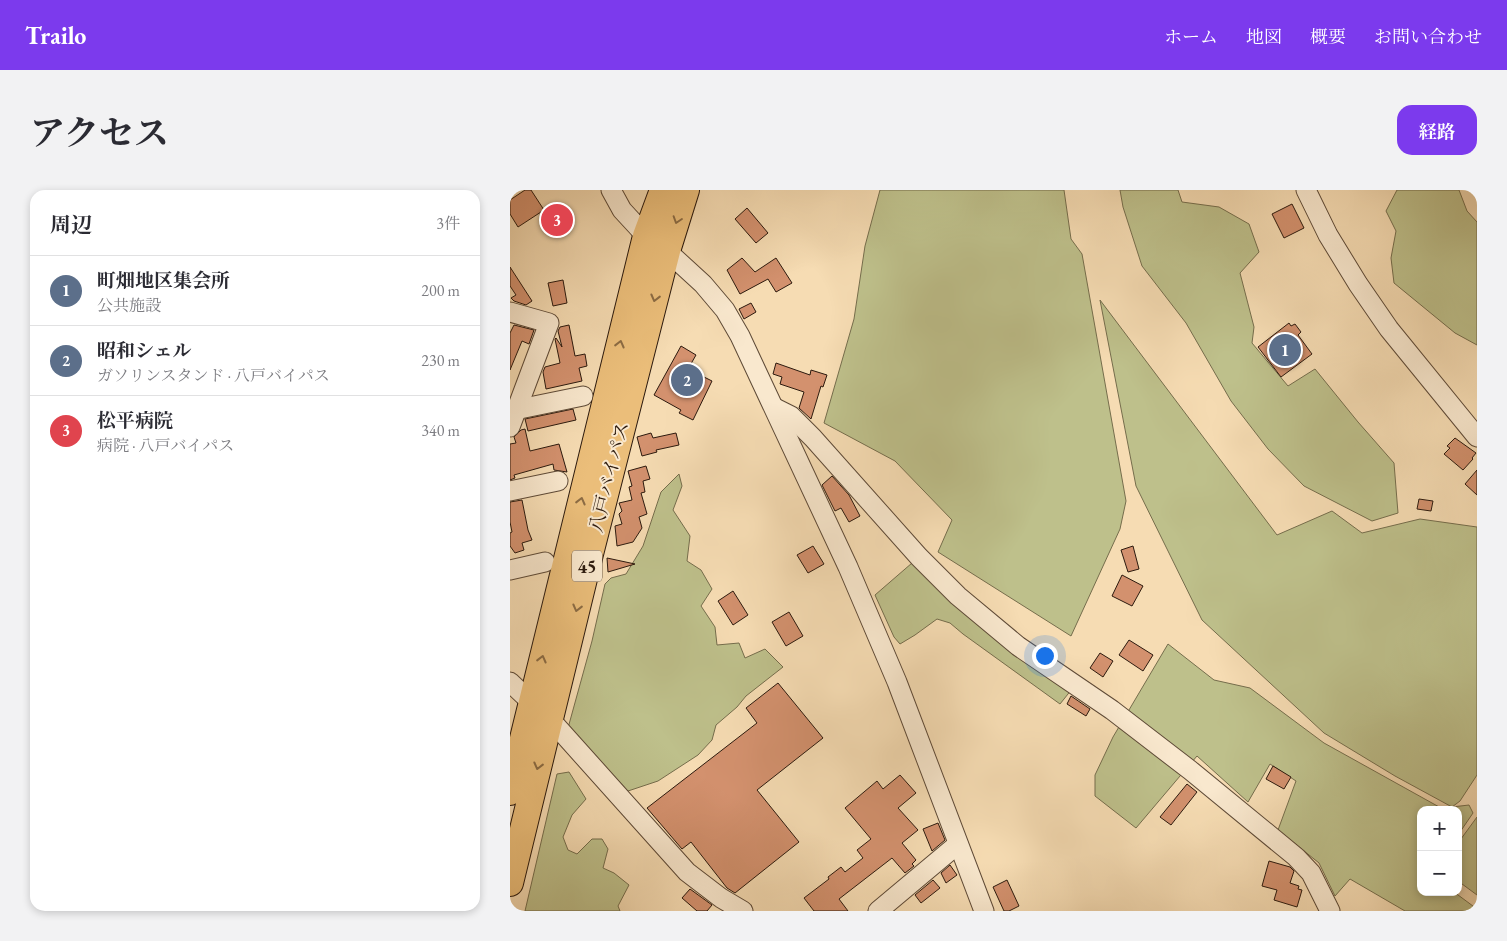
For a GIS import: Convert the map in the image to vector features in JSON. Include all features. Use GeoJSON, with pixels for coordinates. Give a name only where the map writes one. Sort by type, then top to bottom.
{"type":"FeatureCollection","features":[{"type":"Feature","properties":{"kind":"highway","name":"八戸バイパス"},"geometry":{"type":"LineString","coordinates":[[510,883],[541,711],[657,243],[663,190]]}},
{"type":"Feature","properties":{"kind":"highway","name":"八戸バイパス"},"geometry":{"type":"LineString","coordinates":[[657,243],[686,190]]}},
{"type":"Feature","properties":{"kind":"highway","name":"八戸バイパス"},"geometry":{"type":"LineString","coordinates":[[510,792],[541,711]]}},
{"type":"Feature","properties":{"kind":"street"},"geometry":{"type":"LineString","coordinates":[[611,190],[622,210],[703,284],[725,310],[775,408],[848,566],[897,682],[984,911]]}},
{"type":"Feature","properties":{"kind":"street"},"geometry":{"type":"LineString","coordinates":[[1306,190],[1328,235],[1363,292],[1389,329],[1477,437]]}},
{"type":"Feature","properties":{"kind":"street"},"geometry":{"type":"LineString","coordinates":[[510,312],[549,322],[513,410],[510,427]]}},
{"type":"Feature","properties":{"kind":"street"},"geometry":{"type":"LineString","coordinates":[[513,410],[583,396]]}},
{"type":"Feature","properties":{"kind":"street"},"geometry":{"type":"LineString","coordinates":[[775,408],[791,416],[813,438],[919,558],[958,596],[1018,646],[1075,684],[1162,748],[1296,857],[1311,873],[1330,911]]}},
{"type":"Feature","properties":{"kind":"street"},"geometry":{"type":"LineString","coordinates":[[510,491],[558,481]]}},
{"type":"Feature","properties":{"kind":"street"},"geometry":{"type":"LineString","coordinates":[[510,570],[545,562]]}},
{"type":"Feature","properties":{"kind":"street"},"geometry":{"type":"LineString","coordinates":[[510,682],[541,711],[687,872],[738,910]]}},
{"type":"Feature","properties":{"kind":"street"},"geometry":{"type":"LineString","coordinates":[[878,911],[958,844]]}},
{"type":"Feature","properties":{"kind":"green space"},"geometry":{"type":"Polygon","coordinates":[[[880,190],[1064,190],[1071,239],[1082,254],[1126,501],[1120,529],[1071,636],[938,552],[952,520],[895,461],[824,423],[854,319],[865,246],[880,190]]]}},
{"type":"Feature","properties":{"kind":"green space"},"geometry":{"type":"Polygon","coordinates":[[[1120,190],[1178,190],[1182,202],[1219,207],[1249,224],[1259,252],[1240,273],[1254,327],[1252,343],[1288,386],[1315,369],[1394,463],[1398,513],[1372,521],[1304,486],[1268,449],[1231,401],[1186,323],[1142,266],[1123,207],[1120,190]]]}},
{"type":"Feature","properties":{"kind":"green space"},"geometry":{"type":"Polygon","coordinates":[[[1397,190],[1459,190],[1467,211],[1477,222],[1477,345],[1455,333],[1394,283],[1391,258],[1396,231],[1386,211],[1397,190]]]}},
{"type":"Feature","properties":{"kind":"green space"},"geometry":{"type":"Polygon","coordinates":[[[1100,300],[1277,535],[1332,511],[1362,533],[1420,519],[1477,527],[1477,775],[1460,801],[1450,806],[1395,776],[1324,733],[1202,620],[1136,486],[1100,300]]]}},
{"type":"Feature","properties":{"kind":"green space"},"geometry":{"type":"Polygon","coordinates":[[[679,474],[682,486],[673,510],[690,536],[687,561],[701,570],[712,589],[701,606],[715,627],[717,645],[739,643],[745,658],[765,649],[783,667],[746,696],[737,707],[716,725],[712,740],[698,755],[658,781],[628,791],[568,728],[592,641],[605,584],[611,578],[626,574],[643,546],[661,492],[679,474]]]}},
{"type":"Feature","properties":{"kind":"green space"},"geometry":{"type":"Polygon","coordinates":[[[912,563],[1072,689],[1060,704],[950,623],[937,619],[900,644],[894,637],[875,595],[912,563]]]}},
{"type":"Feature","properties":{"kind":"green space"},"geometry":{"type":"Polygon","coordinates":[[[1168,644],[1214,680],[1250,688],[1324,743],[1437,806],[1417,806],[1417,896],[1459,896],[1477,909],[1477,911],[1405,911],[1350,879],[1335,896],[1319,863],[1278,830],[1296,781],[1270,764],[1248,802],[1197,756],[1136,828],[1095,796],[1095,775],[1113,737],[1168,644]]]}},
{"type":"Feature","properties":{"kind":"green space"},"geometry":{"type":"Polygon","coordinates":[[[569,772],[586,799],[572,815],[563,837],[568,850],[577,854],[592,839],[602,839],[608,849],[603,868],[614,873],[629,885],[618,906],[620,911],[525,911],[557,774],[569,772]]]}},
{"type":"Feature","properties":{"kind":"green space"},"geometry":{"type":"Polygon","coordinates":[[[1469,805],[1473,813],[1462,829],[1462,806],[1460,806],[1469,805]]]}},
{"type":"Feature","properties":{"kind":"green space"},"geometry":{"type":"Polygon","coordinates":[[[1477,817],[1477,895],[1462,884],[1462,838],[1477,817]]]}},
{"type":"Feature","properties":{"kind":"building"},"geometry":{"type":"Polygon","coordinates":[[[525,190],[531,190],[544,210],[518,227],[510,214],[510,200],[525,190]]]}},
{"type":"Feature","properties":{"kind":"building"},"geometry":{"type":"Polygon","coordinates":[[[1292,204],[1304,228],[1284,238],[1272,214],[1292,204]]]}},
{"type":"Feature","properties":{"kind":"building"},"geometry":{"type":"Polygon","coordinates":[[[747,208],[768,233],[756,243],[735,219],[747,208]]]}},
{"type":"Feature","properties":{"kind":"building"},"geometry":{"type":"Polygon","coordinates":[[[742,258],[755,272],[776,258],[792,283],[776,292],[768,279],[740,294],[727,270],[742,258]]]}},
{"type":"Feature","properties":{"kind":"building"},"geometry":{"type":"Polygon","coordinates":[[[510,267],[532,301],[526,305],[511,298],[516,295],[510,286],[510,267]]]}},
{"type":"Feature","properties":{"kind":"building"},"geometry":{"type":"Polygon","coordinates":[[[563,280],[567,303],[553,306],[548,283],[563,280]]]}},
{"type":"Feature","properties":{"kind":"building"},"geometry":{"type":"Polygon","coordinates":[[[751,303],[756,312],[744,319],[739,309],[751,303]]]}},
{"type":"Feature","properties":{"kind":"building"},"geometry":{"type":"Polygon","coordinates":[[[1289,323],[1291,326],[1295,324],[1301,332],[1298,335],[1312,354],[1281,377],[1258,347],[1289,323]]]}},
{"type":"Feature","properties":{"kind":"building"},"geometry":{"type":"Polygon","coordinates":[[[514,325],[534,330],[529,344],[522,341],[510,370],[510,333],[514,325]]]}},
{"type":"Feature","properties":{"kind":"building"},"geometry":{"type":"Polygon","coordinates":[[[569,325],[575,356],[585,354],[587,366],[579,368],[582,381],[546,389],[543,372],[545,367],[560,363],[555,339],[562,347],[558,331],[560,327],[569,325]]]}},
{"type":"Feature","properties":{"kind":"building"},"geometry":{"type":"Polygon","coordinates":[[[681,346],[696,355],[688,369],[712,381],[693,420],[679,413],[681,410],[654,395],[681,346]]]}},
{"type":"Feature","properties":{"kind":"building"},"geometry":{"type":"Polygon","coordinates":[[[776,363],[810,375],[811,370],[827,375],[823,387],[821,386],[811,419],[799,408],[804,392],[780,384],[782,377],[773,374],[776,363]]]}},
{"type":"Feature","properties":{"kind":"building"},"geometry":{"type":"Polygon","coordinates":[[[573,409],[576,420],[528,431],[525,419],[573,409]]]}},
{"type":"Feature","properties":{"kind":"building"},"geometry":{"type":"Polygon","coordinates":[[[525,429],[530,451],[559,444],[567,472],[554,470],[553,464],[514,475],[515,478],[510,480],[510,444],[516,443],[514,437],[521,430],[525,429]]]}},
{"type":"Feature","properties":{"kind":"building"},"geometry":{"type":"Polygon","coordinates":[[[651,433],[653,438],[676,433],[679,445],[656,450],[657,452],[642,456],[637,437],[651,433]]]}},
{"type":"Feature","properties":{"kind":"building"},"geometry":{"type":"Polygon","coordinates":[[[1455,438],[1476,453],[1463,470],[1444,454],[1450,448],[1447,446],[1455,438]]]}},
{"type":"Feature","properties":{"kind":"building"},"geometry":{"type":"Polygon","coordinates":[[[646,466],[650,479],[643,481],[645,492],[641,493],[647,514],[639,517],[642,528],[633,542],[617,546],[615,526],[622,524],[619,514],[622,511],[619,503],[632,500],[629,487],[632,486],[628,471],[646,466]]]}},
{"type":"Feature","properties":{"kind":"building"},"geometry":{"type":"Polygon","coordinates":[[[1477,470],[1477,495],[1465,484],[1477,470]]]}},
{"type":"Feature","properties":{"kind":"building"},"geometry":{"type":"Polygon","coordinates":[[[832,476],[849,495],[860,516],[849,522],[841,508],[835,511],[822,485],[832,476]]]}},
{"type":"Feature","properties":{"kind":"building"},"geometry":{"type":"Polygon","coordinates":[[[1419,499],[1433,501],[1431,511],[1417,509],[1419,499]]]}},
{"type":"Feature","properties":{"kind":"building"},"geometry":{"type":"Polygon","coordinates":[[[522,500],[532,540],[522,543],[524,550],[515,553],[510,546],[510,533],[512,532],[510,502],[522,500]]]}},
{"type":"Feature","properties":{"kind":"building"},"geometry":{"type":"Polygon","coordinates":[[[813,546],[824,564],[808,573],[797,555],[813,546]]]}},
{"type":"Feature","properties":{"kind":"building"},"geometry":{"type":"Polygon","coordinates":[[[1133,546],[1139,569],[1128,572],[1121,550],[1133,546]]]}},
{"type":"Feature","properties":{"kind":"building"},"geometry":{"type":"Polygon","coordinates":[[[607,558],[635,564],[608,572],[607,558]]]}},
{"type":"Feature","properties":{"kind":"building"},"geometry":{"type":"Polygon","coordinates":[[[1122,575],[1143,586],[1132,606],[1112,596],[1122,575]]]}},
{"type":"Feature","properties":{"kind":"building"},"geometry":{"type":"Polygon","coordinates":[[[733,591],[748,615],[733,625],[718,601],[733,591]]]}},
{"type":"Feature","properties":{"kind":"building"},"geometry":{"type":"Polygon","coordinates":[[[789,612],[803,636],[786,646],[772,622],[789,612]]]}},
{"type":"Feature","properties":{"kind":"building"},"geometry":{"type":"Polygon","coordinates":[[[1129,640],[1153,655],[1143,671],[1119,655],[1129,640]]]}},
{"type":"Feature","properties":{"kind":"building"},"geometry":{"type":"Polygon","coordinates":[[[1100,653],[1113,661],[1103,677],[1090,668],[1100,653]]]}},
{"type":"Feature","properties":{"kind":"building"},"geometry":{"type":"Polygon","coordinates":[[[778,683],[823,738],[757,790],[799,842],[735,893],[727,888],[691,842],[682,849],[647,808],[757,723],[746,708],[778,683]]]}},
{"type":"Feature","properties":{"kind":"building"},"geometry":{"type":"Polygon","coordinates":[[[1071,696],[1090,709],[1086,716],[1067,704],[1071,696]]]}},
{"type":"Feature","properties":{"kind":"building"},"geometry":{"type":"Polygon","coordinates":[[[1273,766],[1291,777],[1284,789],[1266,779],[1273,766]]]}},
{"type":"Feature","properties":{"kind":"building"},"geometry":{"type":"Polygon","coordinates":[[[900,775],[916,793],[898,808],[918,830],[902,843],[916,860],[912,864],[914,866],[905,873],[892,858],[839,899],[848,911],[814,911],[804,898],[841,867],[845,872],[863,858],[857,850],[871,839],[845,808],[877,781],[883,789],[900,775]]]}},
{"type":"Feature","properties":{"kind":"building"},"geometry":{"type":"Polygon","coordinates":[[[1187,784],[1197,792],[1171,825],[1160,817],[1187,784]]]}},
{"type":"Feature","properties":{"kind":"building"},"geometry":{"type":"Polygon","coordinates":[[[938,823],[945,840],[932,851],[923,829],[938,823]]]}},
{"type":"Feature","properties":{"kind":"building"},"geometry":{"type":"Polygon","coordinates":[[[1269,861],[1290,867],[1294,871],[1290,883],[1299,886],[1298,889],[1302,890],[1297,907],[1274,900],[1277,890],[1262,886],[1269,861]]]}},
{"type":"Feature","properties":{"kind":"building"},"geometry":{"type":"Polygon","coordinates":[[[950,865],[957,875],[946,883],[941,873],[950,865]]]}},
{"type":"Feature","properties":{"kind":"building"},"geometry":{"type":"Polygon","coordinates":[[[933,880],[940,888],[921,903],[915,895],[933,880]]]}},
{"type":"Feature","properties":{"kind":"building"},"geometry":{"type":"Polygon","coordinates":[[[1007,880],[1019,906],[1009,911],[1004,911],[993,887],[1007,880]]]}},
{"type":"Feature","properties":{"kind":"building"},"geometry":{"type":"Polygon","coordinates":[[[690,889],[712,905],[707,911],[697,911],[682,898],[690,889]]]}},
{"type":"Feature","properties":{"kind":"place","name":"松平病院"},"geometry":{"type":"Point","coordinates":[557,220]}},
{"type":"Feature","properties":{"kind":"place","name":"町畑地区集会所"},"geometry":{"type":"Point","coordinates":[1285,350]}},
{"type":"Feature","properties":{"kind":"place","name":"昭和シェル"},"geometry":{"type":"Point","coordinates":[687,380]}}]}
